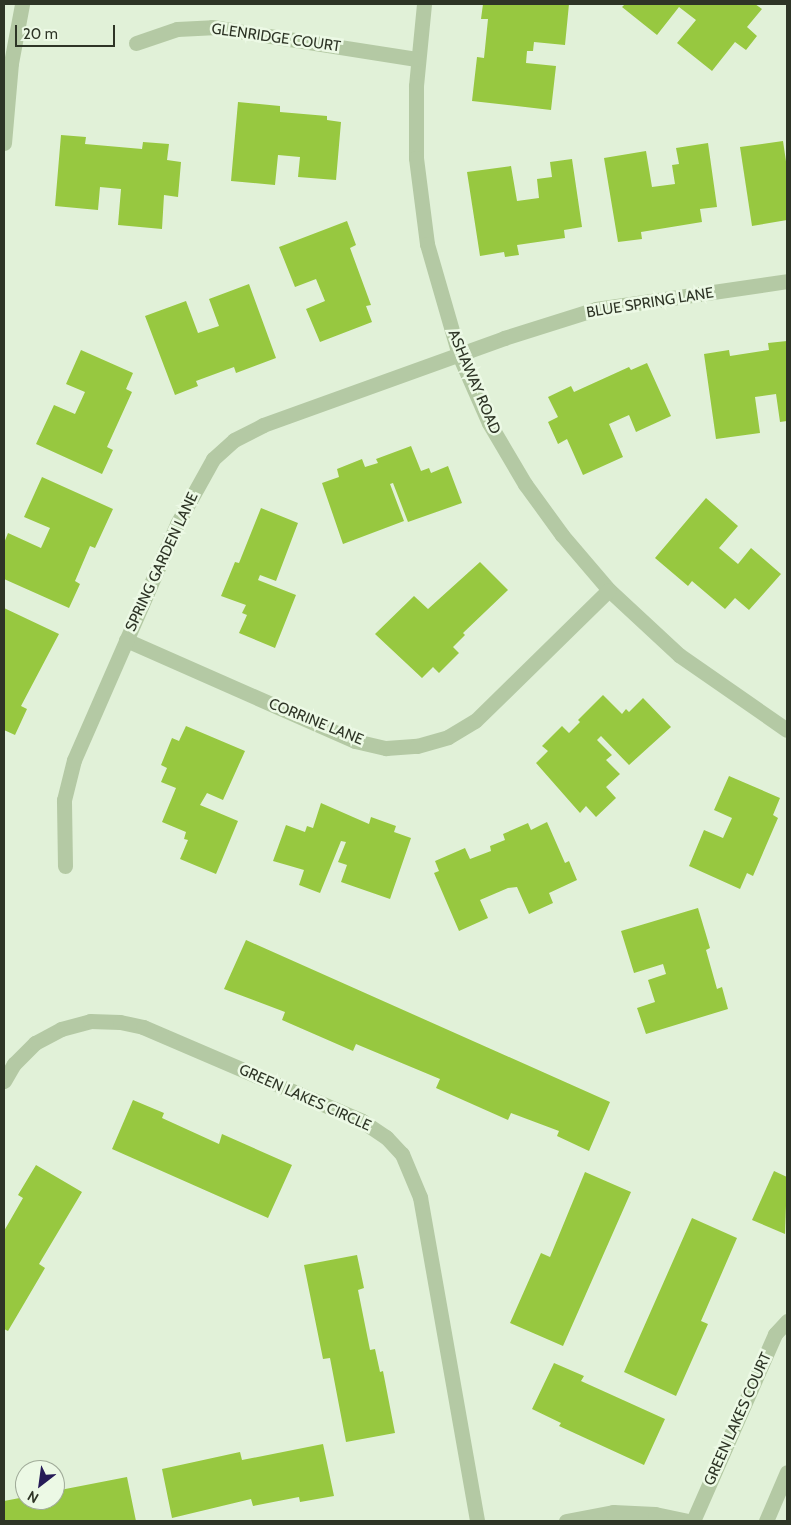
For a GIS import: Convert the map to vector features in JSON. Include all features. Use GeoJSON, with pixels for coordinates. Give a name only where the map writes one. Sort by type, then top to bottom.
{"type":"FeatureCollection","features":[{"type":"Feature","properties":{"kind":"street"},"geometry":{"type":"LineString","coordinates":[[4,143],[12,63],[22,4]]}},
{"type":"Feature","properties":{"kind":"street","name":"ASHAWAY ROAD"},"geometry":{"type":"LineString","coordinates":[[424,4],[417,59],[416,158],[427,244],[458,354],[489,423],[525,484],[562,535],[609,590],[679,655],[787,730]]}},
{"type":"Feature","properties":{"kind":"street","name":"GLENRIDGE COURT"},"geometry":{"type":"LineString","coordinates":[[136,43],[177,29],[212,27],[417,59]]}},
{"type":"Feature","properties":{"kind":"street","name":"BLUE SPRING LANE"},"geometry":{"type":"LineString","coordinates":[[458,354],[596,310],[787,282]]}},
{"type":"Feature","properties":{"kind":"street","name":"SPRING GARDEN LANE"},"geometry":{"type":"LineString","coordinates":[[66,866],[64,800],[74,760],[177,524],[213,459],[234,440],[264,425],[458,354]]}},
{"type":"Feature","properties":{"kind":"street","name":"CORRINE LANE"},"geometry":{"type":"LineString","coordinates":[[126,640],[355,741],[386,748],[417,746],[448,737],[475,721],[609,590]]}},
{"type":"Feature","properties":{"kind":"street","name":"GREEN LAKES CIRCLE"},"geometry":{"type":"LineString","coordinates":[[4,1081],[14,1064],[35,1043],[61,1028],[90,1021],[120,1022],[143,1028],[362,1121],[386,1137],[402,1154],[420,1197],[477,1521]]}},
{"type":"Feature","properties":{"kind":"street","name":"GREEN LAKES COURT"},"geometry":{"type":"LineString","coordinates":[[693,1521],[775,1334],[787,1321]]}},
{"type":"Feature","properties":{"kind":"street"},"geometry":{"type":"LineString","coordinates":[[766,1521],[787,1472]]}},
{"type":"Feature","properties":{"kind":"street"},"geometry":{"type":"LineString","coordinates":[[566,1521],[613,1512],[654,1514],[688,1521]]}},
{"type":"Feature","properties":{"kind":"building"},"geometry":{"type":"Polygon","coordinates":[[[483,4],[569,4],[565,45],[534,42],[533,51],[527,51],[526,63],[556,66],[551,110],[472,101],[477,57],[484,58],[488,19],[481,19],[483,4]]]}},
{"type":"Feature","properties":{"kind":"building"},"geometry":{"type":"Polygon","coordinates":[[[625,4],[755,4],[762,9],[747,27],[757,36],[746,50],[735,42],[712,71],[677,43],[696,20],[679,7],[657,35],[622,7],[625,4]]]}},
{"type":"Feature","properties":{"kind":"building"},"geometry":{"type":"Polygon","coordinates":[[[238,102],[280,106],[280,112],[327,116],[327,120],[341,122],[336,180],[298,177],[300,157],[278,155],[275,185],[231,181],[238,102]]]}},
{"type":"Feature","properties":{"kind":"building"},"geometry":{"type":"Polygon","coordinates":[[[61,135],[86,137],[85,144],[142,149],[143,142],[169,144],[167,160],[181,162],[178,197],[164,195],[162,229],[118,225],[121,189],[100,187],[98,210],[55,206],[61,135]]]}},
{"type":"Feature","properties":{"kind":"building"},"geometry":{"type":"Polygon","coordinates":[[[783,141],[787,168],[787,220],[752,226],[740,147],[783,141]]]}},
{"type":"Feature","properties":{"kind":"building"},"geometry":{"type":"Polygon","coordinates":[[[708,143],[717,207],[700,209],[702,222],[641,232],[642,239],[618,242],[604,158],[646,151],[652,187],[675,184],[672,165],[679,164],[676,148],[708,143]]]}},
{"type":"Feature","properties":{"kind":"building"},"geometry":{"type":"Polygon","coordinates":[[[572,159],[582,227],[564,230],[565,238],[517,245],[519,255],[505,257],[504,252],[480,256],[467,172],[511,166],[517,201],[539,198],[537,179],[552,177],[550,162],[572,159]]]}},
{"type":"Feature","properties":{"kind":"building"},"geometry":{"type":"Polygon","coordinates":[[[347,221],[356,245],[350,248],[371,305],[366,306],[372,322],[320,342],[306,309],[325,301],[316,279],[295,287],[279,247],[347,221]]]}},
{"type":"Feature","properties":{"kind":"building"},"geometry":{"type":"Polygon","coordinates":[[[249,284],[276,358],[236,373],[234,367],[196,381],[198,386],[175,395],[145,316],[186,301],[198,333],[219,326],[209,299],[249,284]]]}},
{"type":"Feature","properties":{"kind":"building"},"geometry":{"type":"Polygon","coordinates":[[[787,341],[787,421],[780,422],[776,394],[755,397],[760,433],[716,439],[704,354],[729,350],[730,356],[769,350],[768,343],[787,341]]]}},
{"type":"Feature","properties":{"kind":"building"},"geometry":{"type":"Polygon","coordinates":[[[81,350],[133,373],[126,389],[132,392],[107,447],[113,450],[102,474],[36,444],[54,405],[75,414],[85,392],[66,384],[81,350]]]}},
{"type":"Feature","properties":{"kind":"building"},"geometry":{"type":"Polygon","coordinates":[[[647,363],[671,416],[636,432],[629,415],[609,424],[623,457],[583,475],[567,439],[558,444],[548,422],[558,417],[548,397],[571,386],[574,392],[629,367],[631,370],[647,363]]]}},
{"type":"Feature","properties":{"kind":"building"},"geometry":{"type":"Polygon","coordinates":[[[411,446],[421,471],[429,468],[431,473],[448,466],[462,503],[408,522],[393,483],[390,484],[404,521],[343,544],[322,483],[339,477],[337,469],[362,459],[365,467],[378,463],[376,459],[411,446]]]}},
{"type":"Feature","properties":{"kind":"building"},"geometry":{"type":"Polygon","coordinates":[[[42,477],[113,509],[95,548],[90,546],[75,581],[80,584],[69,608],[4,579],[4,543],[8,533],[41,548],[50,528],[24,517],[42,477]]]}},
{"type":"Feature","properties":{"kind":"building"},"geometry":{"type":"Polygon","coordinates":[[[706,498],[738,526],[719,548],[738,564],[751,548],[781,574],[749,610],[735,598],[725,609],[692,581],[688,586],[655,558],[706,498]]]}},
{"type":"Feature","properties":{"kind":"building"},"geometry":{"type":"Polygon","coordinates":[[[261,508],[298,523],[276,581],[260,575],[258,580],[296,595],[275,648],[239,633],[247,615],[242,613],[246,605],[221,596],[235,562],[239,563],[261,508]]]}},
{"type":"Feature","properties":{"kind":"building"},"geometry":{"type":"Polygon","coordinates":[[[480,562],[508,590],[463,633],[465,635],[453,647],[459,653],[439,673],[433,667],[422,678],[375,634],[414,596],[428,609],[480,562]]]}},
{"type":"Feature","properties":{"kind":"building"},"geometry":{"type":"Polygon","coordinates":[[[4,608],[59,634],[21,706],[27,709],[15,735],[4,730],[4,608]]]}},
{"type":"Feature","properties":{"kind":"building"},"geometry":{"type":"Polygon","coordinates":[[[603,695],[622,714],[626,709],[629,712],[643,698],[671,727],[629,765],[601,736],[597,740],[612,755],[606,760],[620,774],[606,787],[616,798],[596,817],[586,806],[580,813],[536,763],[548,751],[542,746],[562,726],[569,733],[580,722],[578,720],[603,695]]]}},
{"type":"Feature","properties":{"kind":"building"},"geometry":{"type":"Polygon","coordinates":[[[186,726],[245,751],[223,800],[207,793],[200,805],[238,821],[216,874],[180,859],[188,840],[184,839],[186,832],[162,822],[176,788],[161,782],[167,768],[161,765],[172,738],[179,741],[186,726]]]}},
{"type":"Feature","properties":{"kind":"building"},"geometry":{"type":"Polygon","coordinates":[[[729,776],[780,798],[773,815],[778,818],[753,876],[747,873],[740,889],[689,866],[704,830],[723,838],[732,818],[714,810],[729,776]]]}},
{"type":"Feature","properties":{"kind":"building"},"geometry":{"type":"Polygon","coordinates":[[[321,803],[369,824],[371,817],[396,826],[394,832],[411,838],[390,899],[341,882],[347,865],[338,862],[346,842],[341,841],[320,893],[299,885],[304,870],[273,861],[286,825],[305,832],[307,826],[313,828],[321,803]]]}},
{"type":"Feature","properties":{"kind":"building"},"geometry":{"type":"Polygon","coordinates":[[[547,822],[565,863],[569,861],[577,880],[549,893],[553,903],[529,914],[517,887],[508,888],[480,900],[488,918],[459,931],[434,873],[439,871],[435,861],[465,848],[470,859],[491,851],[490,846],[505,840],[503,834],[528,823],[531,830],[547,822]]]}},
{"type":"Feature","properties":{"kind":"building"},"geometry":{"type":"Polygon","coordinates":[[[698,908],[710,948],[706,950],[717,989],[722,987],[728,1009],[646,1034],[637,1008],[655,1002],[648,980],[666,974],[663,964],[634,973],[621,931],[698,908]]]}},
{"type":"Feature","properties":{"kind":"building"},"geometry":{"type":"Polygon","coordinates":[[[246,940],[610,1102],[589,1151],[557,1136],[559,1131],[511,1113],[508,1120],[436,1088],[440,1079],[356,1044],[353,1051],[282,1020],[285,1012],[224,989],[246,940]]]}},
{"type":"Feature","properties":{"kind":"building"},"geometry":{"type":"Polygon","coordinates":[[[133,1100],[164,1113],[162,1118],[219,1144],[222,1134],[292,1165],[268,1218],[112,1149],[133,1100]]]}},
{"type":"Feature","properties":{"kind":"building"},"geometry":{"type":"Polygon","coordinates":[[[36,1165],[82,1192],[39,1264],[45,1268],[8,1331],[4,1329],[4,1231],[23,1198],[18,1195],[36,1165]]]}},
{"type":"Feature","properties":{"kind":"building"},"geometry":{"type":"Polygon","coordinates":[[[774,1171],[787,1177],[785,1234],[752,1220],[774,1171]]]}},
{"type":"Feature","properties":{"kind":"building"},"geometry":{"type":"Polygon","coordinates":[[[585,1172],[631,1192],[563,1346],[510,1323],[541,1253],[550,1257],[585,1172]]]}},
{"type":"Feature","properties":{"kind":"building"},"geometry":{"type":"Polygon","coordinates":[[[692,1218],[737,1238],[701,1321],[708,1324],[676,1396],[624,1372],[692,1218]]]}},
{"type":"Feature","properties":{"kind":"building"},"geometry":{"type":"Polygon","coordinates":[[[357,1255],[364,1288],[358,1290],[370,1350],[375,1349],[380,1372],[383,1371],[395,1433],[346,1442],[330,1358],[323,1359],[304,1265],[357,1255]]]}},
{"type":"Feature","properties":{"kind":"building"},"geometry":{"type":"Polygon","coordinates":[[[554,1363],[584,1376],[581,1381],[665,1419],[644,1465],[559,1426],[561,1423],[532,1409],[554,1363]]]}},
{"type":"Feature","properties":{"kind":"building"},"geometry":{"type":"Polygon","coordinates":[[[323,1444],[334,1496],[300,1502],[299,1497],[253,1506],[251,1499],[172,1518],[162,1469],[240,1452],[242,1460],[323,1444]]]}},
{"type":"Feature","properties":{"kind":"building"},"geometry":{"type":"Polygon","coordinates":[[[127,1477],[136,1521],[4,1521],[4,1501],[15,1499],[15,1510],[65,1510],[65,1489],[127,1477]]]}}]}
